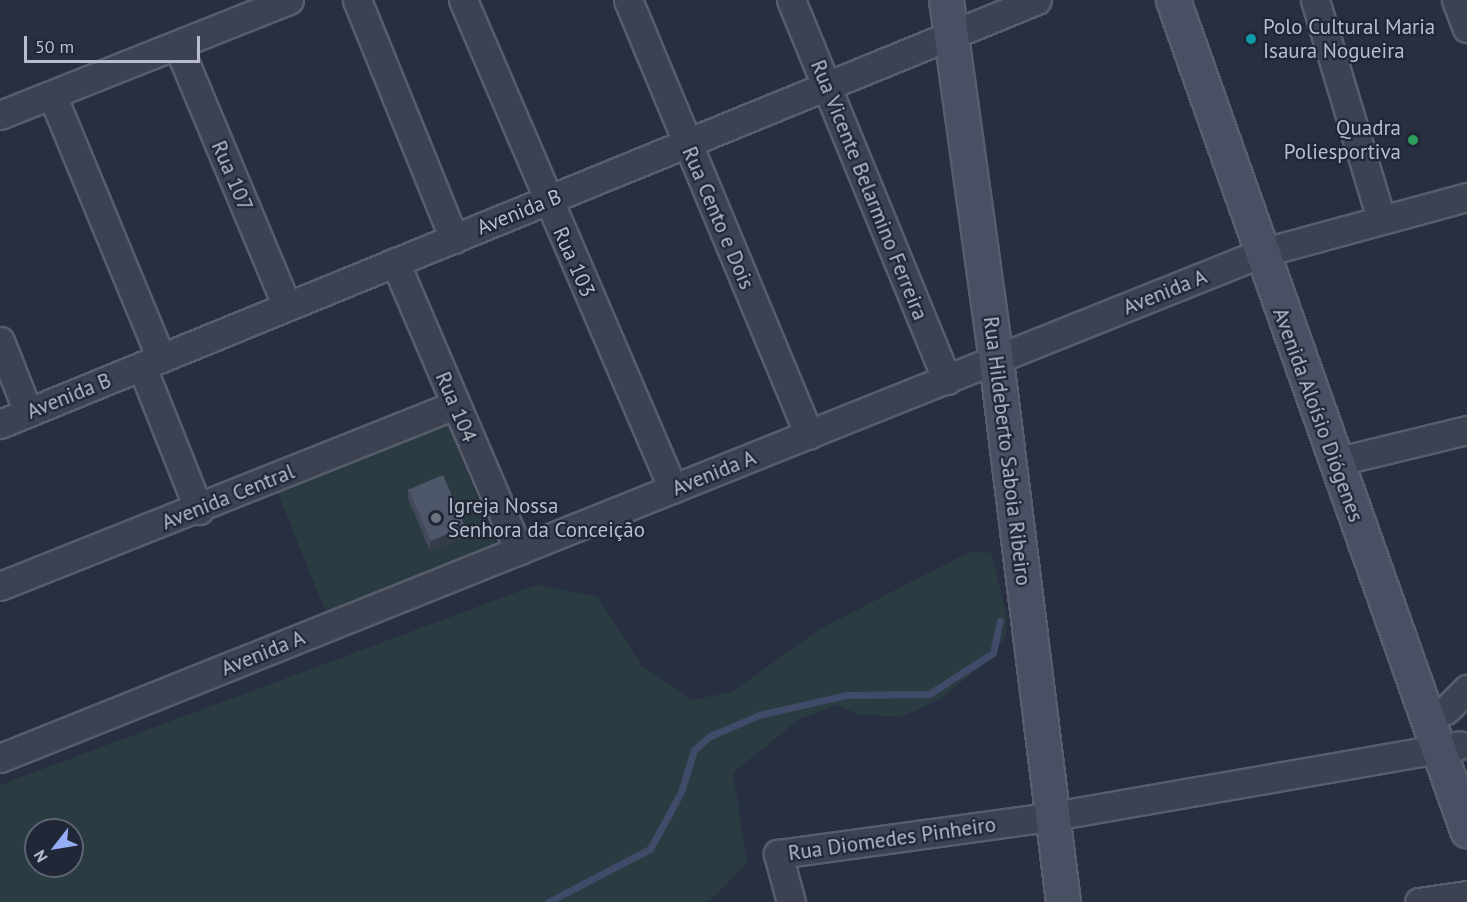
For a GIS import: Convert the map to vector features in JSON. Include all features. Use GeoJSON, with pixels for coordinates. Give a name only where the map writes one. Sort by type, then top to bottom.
{"type":"FeatureCollection","features":[{"type":"Feature","properties":{"kind":"street"},"geometry":{"type":"LineString","coordinates":[[0,115],[289,0]]}},
{"type":"Feature","properties":{"kind":"street"},"geometry":{"type":"LineString","coordinates":[[357,0],[454,238]]}},
{"type":"Feature","properties":{"kind":"street","name":"Rua 103"},"geometry":{"type":"LineString","coordinates":[[463,0],[547,201],[673,489]]}},
{"type":"Feature","properties":{"kind":"street","name":"Rua Cento e Dois"},"geometry":{"type":"LineString","coordinates":[[628,0],[809,435]]}},
{"type":"Feature","properties":{"kind":"street","name":"Rua Vicente Belarmino Ferreira"},"geometry":{"type":"LineString","coordinates":[[791,0],[947,380]]}},
{"type":"Feature","properties":{"kind":"street","name":"Rua Hildeberto Saboia Ribeiro"},"geometry":{"type":"LineString","coordinates":[[946,0],[996,360],[1063,902]]}},
{"type":"Feature","properties":{"kind":"street","name":"Avenida B"},"geometry":{"type":"LineString","coordinates":[[0,424],[1037,0]]}},
{"type":"Feature","properties":{"kind":"street","name":"Avenida Aloísio Diógenes"},"geometry":{"type":"LineString","coordinates":[[1173,0],[1271,250]]}},
{"type":"Feature","properties":{"kind":"street","name":"Avenida Aloísio Diógenes"},"geometry":{"type":"LineString","coordinates":[[1192,0],[1271,250],[1343,459],[1454,754],[1467,830]]}},
{"type":"Feature","properties":{"kind":"street"},"geometry":{"type":"LineString","coordinates":[[1315,0],[1381,218]]}},
{"type":"Feature","properties":{"kind":"street"},"geometry":{"type":"LineString","coordinates":[[1456,0],[1467,28]]}},
{"type":"Feature","properties":{"kind":"street","name":"Rua 107"},"geometry":{"type":"LineString","coordinates":[[178,46],[287,306]]}},
{"type":"Feature","properties":{"kind":"street"},"geometry":{"type":"LineString","coordinates":[[52,94],[151,362],[199,510]]}},
{"type":"Feature","properties":{"kind":"street","name":"Avenida A"},"geometry":{"type":"LineString","coordinates":[[3,749],[519,551],[1271,250],[1381,218],[1467,197]]}},
{"type":"Feature","properties":{"kind":"street","name":"Rua 104"},"geometry":{"type":"LineString","coordinates":[[395,262],[519,551]]}},
{"type":"Feature","properties":{"kind":"street"},"geometry":{"type":"LineString","coordinates":[[0,341],[28,412]]}},
{"type":"Feature","properties":{"kind":"street","name":"Avenida Central"},"geometry":{"type":"LineString","coordinates":[[0,586],[199,510],[455,405]]}},
{"type":"Feature","properties":{"kind":"street"},"geometry":{"type":"LineString","coordinates":[[1343,459],[1467,429]]}},
{"type":"Feature","properties":{"kind":"street","name":"Avenida Aloísio Diógenes"},"geometry":{"type":"LineString","coordinates":[[1343,459],[1456,699],[1454,754]]}},
{"type":"Feature","properties":{"kind":"street"},"geometry":{"type":"LineString","coordinates":[[1054,816],[1454,754]]}},
{"type":"Feature","properties":{"kind":"street","name":"Rua Diomedes Pinheiro"},"geometry":{"type":"LineString","coordinates":[[791,902],[778,854],[1054,816]]}},
{"type":"Feature","properties":{"kind":"street"},"geometry":{"type":"LineString","coordinates":[[1419,902],[1467,895]]}},
{"type":"Feature","properties":{"kind":"shaded area"},"geometry":{"type":"Polygon","coordinates":[[[446,421],[496,544],[326,613],[276,490],[446,421]]]}},
{"type":"Feature","properties":{"kind":"shaded area"},"geometry":{"type":"Polygon","coordinates":[[[971,551],[991,553],[1007,616],[1006,636],[989,659],[940,699],[901,717],[857,714],[837,705],[798,720],[733,773],[747,862],[709,902],[0,902],[0,785],[536,585],[597,596],[642,666],[692,700],[732,692],[820,629],[971,551]]]}},
{"type":"Feature","properties":{"kind":"building","name":"Igreja Nossa Senhora da Conceição"},"geometry":{"type":"Polygon","coordinates":[[[443,475],[465,527],[431,541],[409,489],[443,475]]]}},
{"type":"Feature","properties":{"kind":"waterway"},"geometry":{"type":"LineString","coordinates":[[548,902],[650,849],[681,792],[694,750],[710,736],[759,715],[846,695],[929,694],[993,653],[1000,621]]}},
{"type":"Feature","properties":{"kind":"place","name":"Polo Cultural Maria Isaura Nogueira"},"geometry":{"type":"Point","coordinates":[1251,39]}},
{"type":"Feature","properties":{"kind":"place","name":"Quadra Poliesportiva"},"geometry":{"type":"Point","coordinates":[1413,140]}},
{"type":"Feature","properties":{"kind":"place","name":"Igreja Nossa Senhora da Conceição"},"geometry":{"type":"Point","coordinates":[436,518]}}]}
